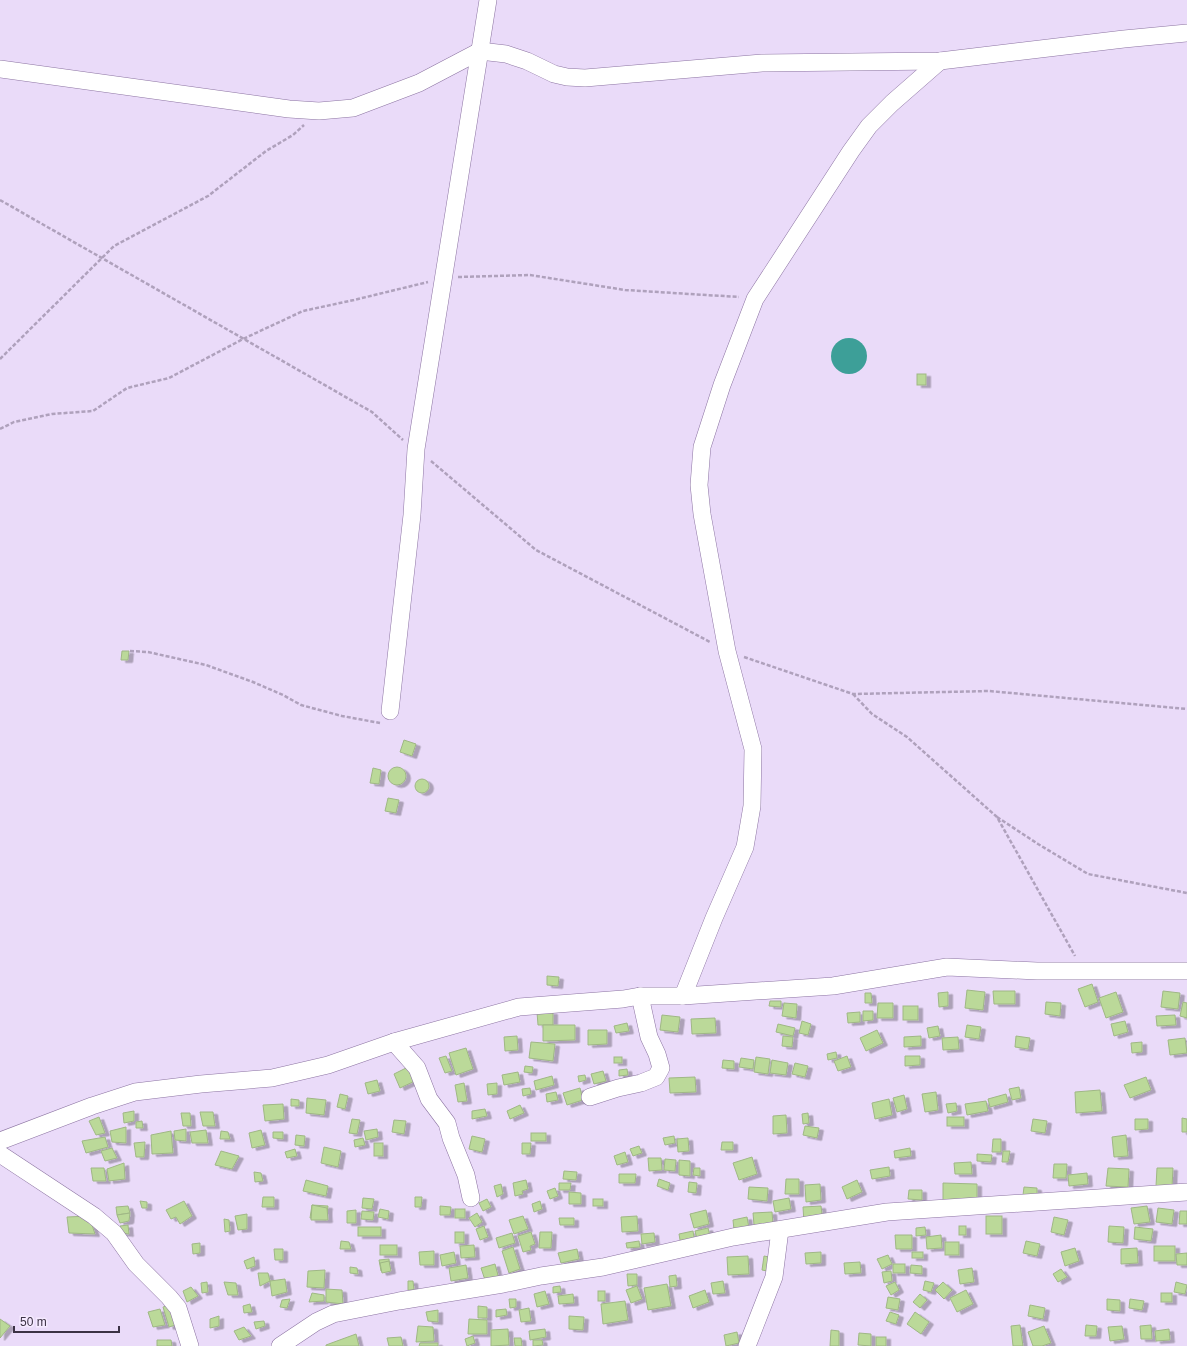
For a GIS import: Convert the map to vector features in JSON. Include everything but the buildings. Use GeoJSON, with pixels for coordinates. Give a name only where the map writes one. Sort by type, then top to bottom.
{"type":"FeatureCollection","features":[{"type":"Feature","properties":{"kind":"street"},"geometry":{"type":"LineString","coordinates":[[390,711],[412,515],[416,449],[488,0]]}},
{"type":"Feature","properties":{"kind":"street"},"geometry":{"type":"LineString","coordinates":[[0,69],[289,109],[319,111],[353,108],[419,83],[480,52],[506,54],[527,61],[554,74],[567,77],[585,78],[762,63],[940,61],[1187,33]]}},
{"type":"Feature","properties":{"kind":"street"},"geometry":{"type":"LineString","coordinates":[[683,996],[714,918],[745,847],[752,806],[753,749],[727,651],[702,514],[699,484],[702,447],[722,385],[755,298],[869,126],[892,103],[940,61]]}},
{"type":"Feature","properties":{"kind":"street"},"geometry":{"type":"LineString","coordinates":[[0,1141],[92,1106],[136,1092],[201,1084],[272,1078],[328,1065],[394,1042],[519,1007],[623,999],[640,996],[683,996],[833,986],[947,967],[1037,971],[1187,972]]}},
{"type":"Feature","properties":{"kind":"street"},"geometry":{"type":"LineString","coordinates":[[590,1097],[618,1088],[641,1083],[656,1077],[661,1068],[657,1054],[649,1037],[640,996]]}},
{"type":"Feature","properties":{"kind":"street"},"geometry":{"type":"LineString","coordinates":[[394,1042],[417,1068],[429,1099],[447,1123],[451,1138],[466,1175],[471,1198]]}},
{"type":"Feature","properties":{"kind":"street"},"geometry":{"type":"LineString","coordinates":[[0,1154],[94,1216],[114,1233],[136,1264],[169,1296],[178,1308],[190,1346]]}},
{"type":"Feature","properties":{"kind":"street"},"geometry":{"type":"LineString","coordinates":[[280,1346],[316,1322],[333,1314],[399,1300],[603,1267],[733,1237],[887,1212],[1187,1192]]}},
{"type":"Feature","properties":{"kind":"street"},"geometry":{"type":"LineString","coordinates":[[747,1346],[774,1277],[780,1230]]}},
{"type":"Feature","properties":{"kind":"path"},"geometry":{"type":"LineString","coordinates":[[0,359],[114,246],[208,196],[266,151],[293,135],[319,111]]}},
{"type":"Feature","properties":{"kind":"path"},"geometry":{"type":"LineString","coordinates":[[0,200],[372,412],[398,436],[416,449],[536,550],[727,651],[853,694],[989,691],[1187,709]]}},
{"type":"Feature","properties":{"kind":"path"},"geometry":{"type":"LineString","coordinates":[[0,429],[14,422],[52,414],[93,411],[127,388],[169,378],[243,339],[303,311],[354,300],[444,277],[530,275],[625,290],[755,298]]}},
{"type":"Feature","properties":{"kind":"path"},"geometry":{"type":"LineString","coordinates":[[130,651],[148,652],[206,665],[253,682],[301,705],[342,716],[382,723],[388,718],[390,711]]}},
{"type":"Feature","properties":{"kind":"path"},"geometry":{"type":"LineString","coordinates":[[853,694],[872,714],[907,737],[997,817],[1088,874],[1187,893]]}},
{"type":"Feature","properties":{"kind":"path"},"geometry":{"type":"LineString","coordinates":[[997,817],[1084,971]]}},
{"type":"Feature","properties":{"kind":"shaded area"},"geometry":{"type":"Polygon","coordinates":[[[849,338],[859,341],[864,346],[867,356],[864,366],[859,371],[849,374],[839,371],[834,366],[831,356],[834,346],[839,341],[849,338]]]}}]}
